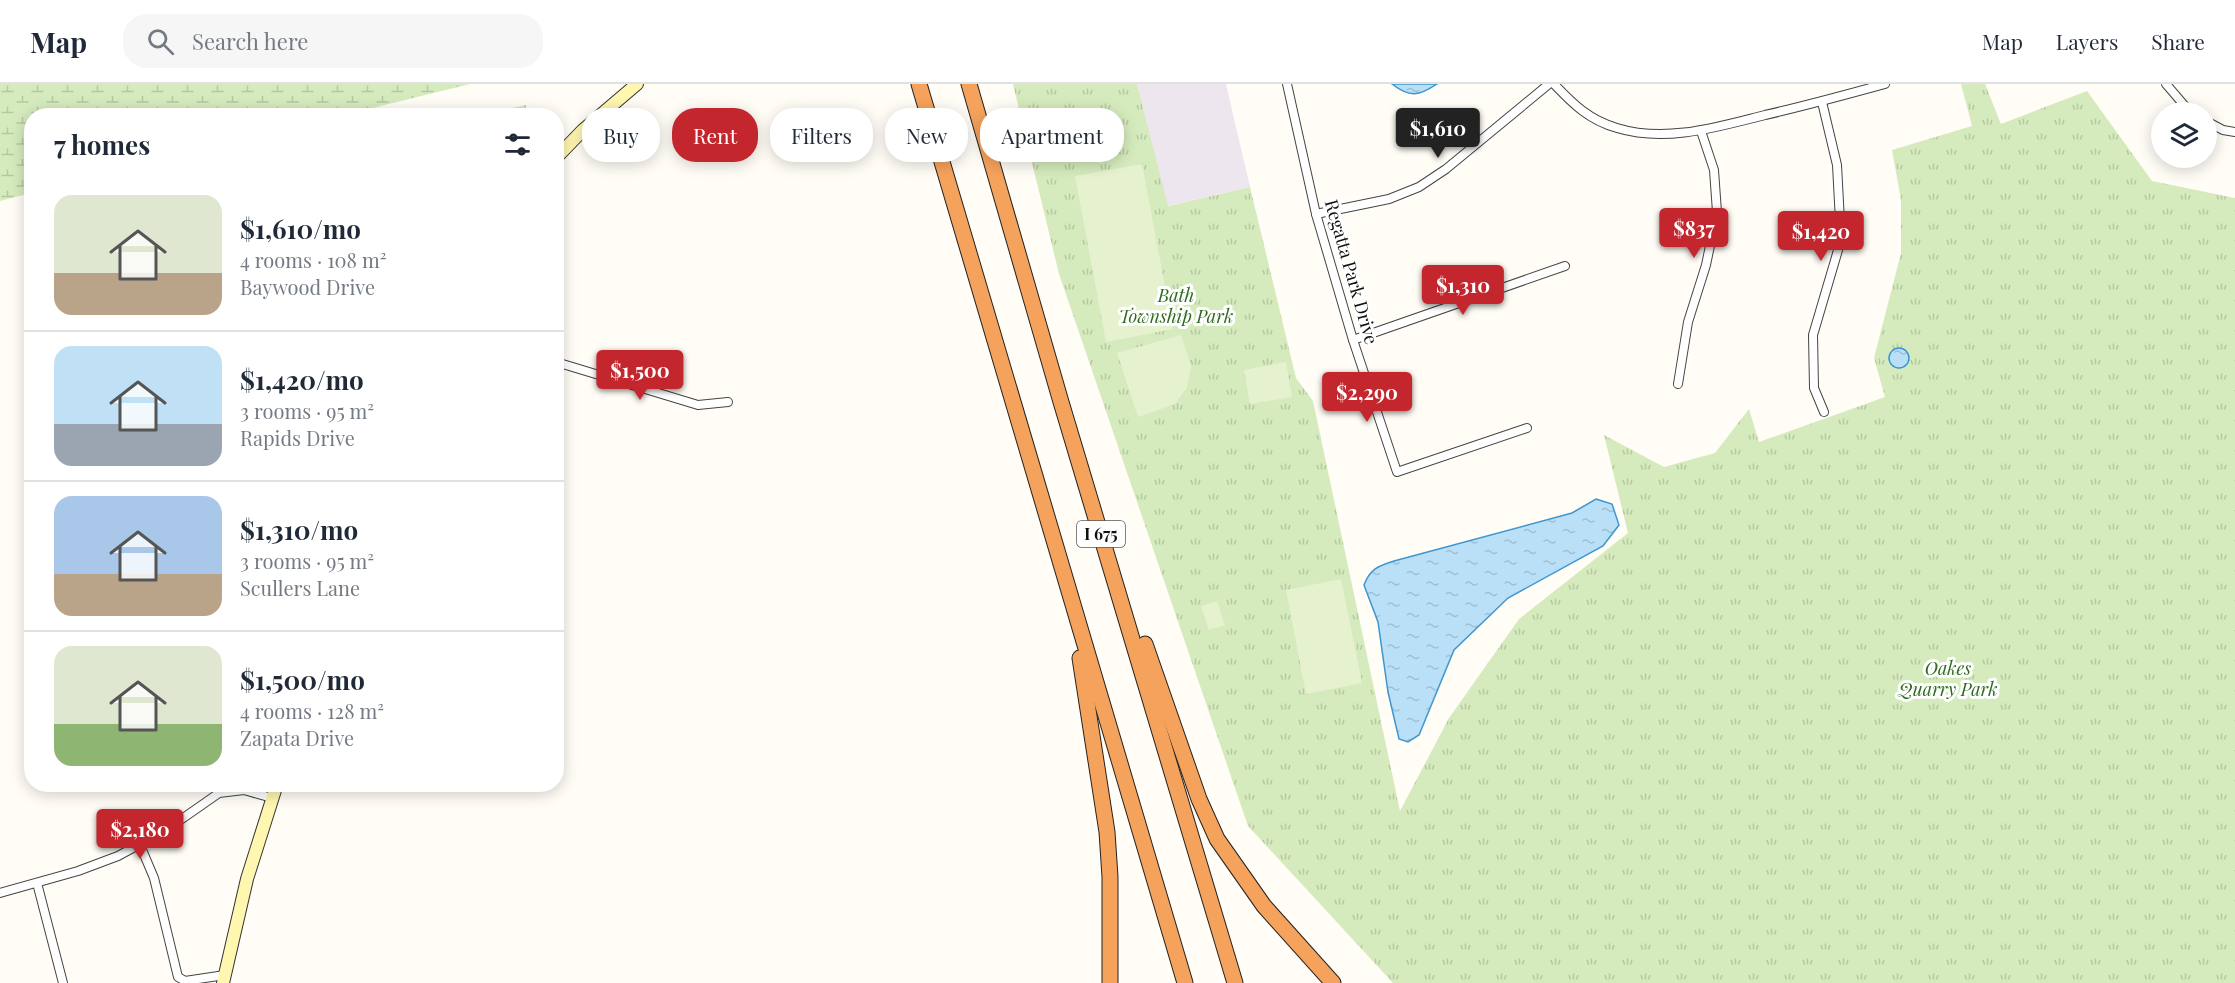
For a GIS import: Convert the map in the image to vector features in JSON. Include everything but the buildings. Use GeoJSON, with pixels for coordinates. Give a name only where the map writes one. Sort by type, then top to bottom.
{"type":"FeatureCollection","features":[{"type":"Feature","properties":{"kind":"highway","name":"I 675"},"geometry":{"type":"LineString","coordinates":[[919,84],[1185,983]]}},
{"type":"Feature","properties":{"kind":"highway","name":"I 675"},"geometry":{"type":"LineString","coordinates":[[969,84],[1061,402],[1175,776],[1235,983]]}},
{"type":"Feature","properties":{"kind":"highway"},"geometry":{"type":"LineString","coordinates":[[1061,402],[1199,799],[1217,839],[1264,906],[1333,983]]}},
{"type":"Feature","properties":{"kind":"highway"},"geometry":{"type":"LineString","coordinates":[[1055,547],[1079,654],[1107,832],[1110,877],[1110,983]]}},
{"type":"Feature","properties":{"kind":"main road"},"geometry":{"type":"LineString","coordinates":[[564,150],[583,130],[637,84]]}},
{"type":"Feature","properties":{"kind":"main road"},"geometry":{"type":"LineString","coordinates":[[224,979],[247,879],[274,792]]}},
{"type":"Feature","properties":{"kind":"street","name":"Regatta Park Drive"},"geometry":{"type":"LineString","coordinates":[[1287,84],[1316,214],[1353,340],[1397,472],[1527,428]]}},
{"type":"Feature","properties":{"kind":"street"},"geometry":{"type":"LineString","coordinates":[[1316,214],[1389,199],[1419,187],[1446,169],[1548,84]]}},
{"type":"Feature","properties":{"kind":"street"},"geometry":{"type":"LineString","coordinates":[[1554,84],[1579,110],[1616,128],[1657,135],[1701,130],[1822,102],[1885,84]]}},
{"type":"Feature","properties":{"kind":"street"},"geometry":{"type":"LineString","coordinates":[[2166,84],[2181,102]]}},
{"type":"Feature","properties":{"kind":"street"},"geometry":{"type":"LineString","coordinates":[[1822,102],[1838,165],[1841,240],[1813,335],[1814,388],[1824,412]]}},
{"type":"Feature","properties":{"kind":"street"},"geometry":{"type":"LineString","coordinates":[[2217,127],[2235,132]]}},
{"type":"Feature","properties":{"kind":"street"},"geometry":{"type":"LineString","coordinates":[[1678,384],[1688,322],[1706,265],[1717,212],[1714,170],[1701,130]]}},
{"type":"Feature","properties":{"kind":"street"},"geometry":{"type":"LineString","coordinates":[[1353,340],[1565,266]]}},
{"type":"Feature","properties":{"kind":"street"},"geometry":{"type":"LineString","coordinates":[[564,364],[698,405],[728,402]]}},
{"type":"Feature","properties":{"kind":"street"},"geometry":{"type":"LineString","coordinates":[[0,893],[96,865],[140,845],[219,793],[227,792]]}},
{"type":"Feature","properties":{"kind":"street"},"geometry":{"type":"LineString","coordinates":[[251,792],[272,798]]}},
{"type":"Feature","properties":{"kind":"street"},"geometry":{"type":"LineString","coordinates":[[140,845],[154,878],[178,977],[185,981],[224,979]]}},
{"type":"Feature","properties":{"kind":"street"},"geometry":{"type":"LineString","coordinates":[[37,883],[63,983]]}},
{"type":"Feature","properties":{"kind":"shaded area"},"geometry":{"type":"Polygon","coordinates":[[[1137,84],[1226,84],[1250,187],[1167,206],[1137,84]]]}},
{"type":"Feature","properties":{"kind":"green space"},"geometry":{"type":"Polygon","coordinates":[[[0,84],[470,84],[372,108],[24,108],[24,195],[0,201],[0,84]]]}},
{"type":"Feature","properties":{"kind":"green space","name":"Oakes Quarry Park"},"geometry":{"type":"Polygon","coordinates":[[[1013,84],[1137,84],[1168,206],[1250,187],[1296,378],[1313,401],[1400,811],[1449,718],[1519,619],[1628,533],[1604,435],[1664,467],[1715,453],[1749,409],[1759,442],[1885,397],[1874,358],[1901,253],[1901,200],[1892,150],[1972,126],[1961,84],[1985,84],[2001,124],[2087,91],[2152,181],[2235,198],[2235,983],[1393,983],[1248,826],[1059,274],[1032,162],[1124,162],[1124,108],[1019,108],[1013,84]]]}},
{"type":"Feature","properties":{"kind":"green space"},"geometry":{"type":"Polygon","coordinates":[[[1142,164],[1173,329],[1106,342],[1075,176],[1142,164]]]}},
{"type":"Feature","properties":{"kind":"green space"},"geometry":{"type":"Polygon","coordinates":[[[1181,335],[1191,366],[1187,387],[1175,404],[1138,417],[1117,353],[1181,335]]]}},
{"type":"Feature","properties":{"kind":"green space"},"geometry":{"type":"Polygon","coordinates":[[[1286,362],[1292,397],[1250,404],[1244,370],[1286,362]]]}},
{"type":"Feature","properties":{"kind":"green space"},"geometry":{"type":"Polygon","coordinates":[[[1341,579],[1362,683],[1306,694],[1286,590],[1341,579]]]}},
{"type":"Feature","properties":{"kind":"green space"},"geometry":{"type":"Polygon","coordinates":[[[1217,601],[1225,625],[1209,630],[1201,606],[1217,601]]]}},
{"type":"Feature","properties":{"kind":"water"},"geometry":{"type":"Polygon","coordinates":[[[1392,84],[1437,84],[1414,94],[1404,92],[1392,84]]]}},
{"type":"Feature","properties":{"kind":"water"},"geometry":{"type":"Polygon","coordinates":[[[1899,348],[1906,351],[1909,358],[1906,365],[1899,368],[1892,365],[1889,358],[1892,351],[1899,348]]]}},
{"type":"Feature","properties":{"kind":"water"},"geometry":{"type":"Polygon","coordinates":[[[1596,499],[1612,504],[1619,525],[1603,546],[1508,598],[1454,650],[1419,735],[1408,742],[1399,739],[1388,692],[1378,622],[1364,585],[1369,575],[1379,567],[1394,561],[1572,513],[1596,499]]]}},
{"type":"Feature","properties":{"kind":"park label","name":"Bath Township Park"},"geometry":{"type":"Point","coordinates":[1176,306]}}]}
